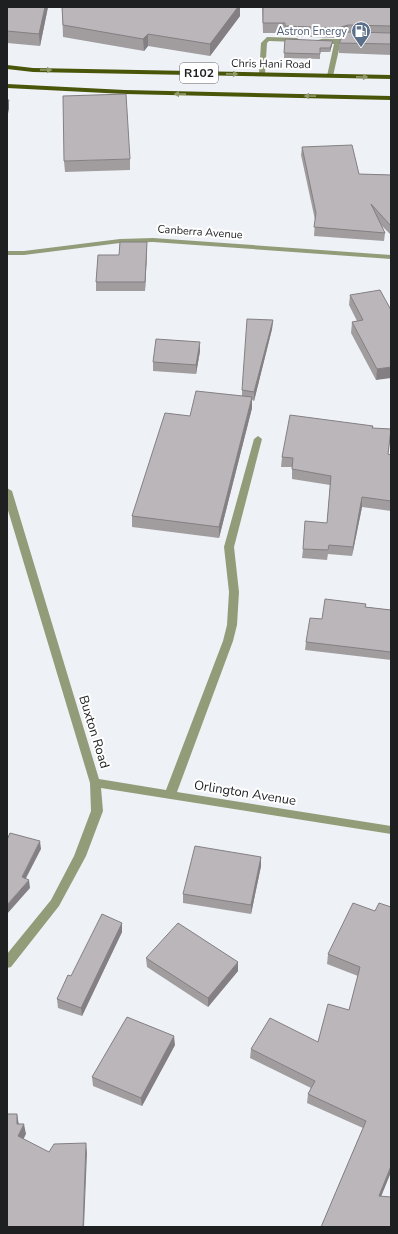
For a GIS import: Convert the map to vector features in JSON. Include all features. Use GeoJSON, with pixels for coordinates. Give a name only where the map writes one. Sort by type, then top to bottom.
{"type":"FeatureCollection","features":[{"type":"Feature","properties":{"kind":"main road","name":"Chris Hani Road"},"geometry":{"type":"LineString","coordinates":[[7,66],[33,70],[391,77]]}},
{"type":"Feature","properties":{"kind":"main road","name":"R102"},"geometry":{"type":"LineString","coordinates":[[7,86],[125,92],[391,98]]}},
{"type":"Feature","properties":{"kind":"street"},"geometry":{"type":"LineString","coordinates":[[262,74],[264,43],[267,39],[339,42],[347,39]]}},
{"type":"Feature","properties":{"kind":"street"},"geometry":{"type":"LineString","coordinates":[[330,76],[335,49],[339,42]]}},
{"type":"Feature","properties":{"kind":"street","name":"Canberra Avenue"},"geometry":{"type":"LineString","coordinates":[[7,254],[120,241],[153,240],[391,256]]}},
{"type":"Feature","properties":{"kind":"street"},"geometry":{"type":"LineString","coordinates":[[170,795],[225,648],[232,625],[234,592],[229,546],[258,439]]}},
{"type":"Feature","properties":{"kind":"street","name":"Buxton Road"},"geometry":{"type":"LineString","coordinates":[[7,491],[95,783],[96,811],[80,856],[55,903],[7,963]]}},
{"type":"Feature","properties":{"kind":"street","name":"Orlington Avenue"},"geometry":{"type":"LineString","coordinates":[[95,783],[391,830]]}},
{"type":"Feature","properties":{"kind":"building"},"geometry":{"type":"Polygon","coordinates":[[[7,7],[45,7],[39,34],[7,31],[7,7]]]}},
{"type":"Feature","properties":{"kind":"building"},"geometry":{"type":"Polygon","coordinates":[[[62,7],[238,7],[210,44],[148,34],[143,39],[63,25],[62,7]]]}},
{"type":"Feature","properties":{"kind":"building"},"geometry":{"type":"Polygon","coordinates":[[[263,7],[391,7],[391,26],[348,25],[338,28],[285,26],[285,23],[263,23],[263,7]]]}},
{"type":"Feature","properties":{"kind":"building"},"geometry":{"type":"Polygon","coordinates":[[[349,32],[391,33],[391,44],[339,43],[344,34],[349,32]]]}},
{"type":"Feature","properties":{"kind":"building"},"geometry":{"type":"Polygon","coordinates":[[[285,39],[333,41],[330,48],[320,48],[320,54],[284,53],[285,39]]]}},
{"type":"Feature","properties":{"kind":"building"},"geometry":{"type":"Polygon","coordinates":[[[126,94],[130,159],[64,161],[63,96],[126,94]]]}},
{"type":"Feature","properties":{"kind":"building"},"geometry":{"type":"Polygon","coordinates":[[[352,145],[359,174],[391,175],[391,226],[371,204],[385,233],[314,227],[316,213],[302,147],[352,145]]]}},
{"type":"Feature","properties":{"kind":"building"},"geometry":{"type":"Polygon","coordinates":[[[120,242],[147,242],[145,282],[96,282],[98,255],[119,255],[120,242]]]}},
{"type":"Feature","properties":{"kind":"building"},"geometry":{"type":"Polygon","coordinates":[[[380,290],[391,310],[391,367],[377,369],[352,322],[363,320],[350,295],[380,290]]]}},
{"type":"Feature","properties":{"kind":"building"},"geometry":{"type":"Polygon","coordinates":[[[247,319],[273,320],[254,392],[242,390],[247,319]]]}},
{"type":"Feature","properties":{"kind":"building"},"geometry":{"type":"Polygon","coordinates":[[[156,339],[200,342],[196,365],[153,362],[156,339]]]}},
{"type":"Feature","properties":{"kind":"building"},"geometry":{"type":"Polygon","coordinates":[[[196,391],[252,397],[219,527],[132,516],[165,413],[190,416],[196,391]]]}},
{"type":"Feature","properties":{"kind":"building"},"geometry":{"type":"Polygon","coordinates":[[[290,415],[373,426],[372,428],[391,429],[388,454],[391,455],[391,501],[362,497],[353,547],[329,545],[328,550],[303,549],[305,521],[327,523],[331,476],[292,469],[293,458],[282,457],[290,415]]]}},
{"type":"Feature","properties":{"kind":"building"},"geometry":{"type":"Polygon","coordinates":[[[325,599],[366,604],[365,607],[391,610],[391,652],[306,642],[310,618],[322,619],[325,599]]]}},
{"type":"Feature","properties":{"kind":"building"},"geometry":{"type":"Polygon","coordinates":[[[10,833],[40,841],[22,877],[29,880],[7,905],[7,840],[10,833]]]}},
{"type":"Feature","properties":{"kind":"building"},"geometry":{"type":"Polygon","coordinates":[[[195,846],[261,857],[251,905],[183,894],[195,846]]]}},
{"type":"Feature","properties":{"kind":"building"},"geometry":{"type":"Polygon","coordinates":[[[353,903],[375,911],[379,903],[391,907],[391,1166],[379,1196],[391,1197],[391,1227],[321,1227],[366,1121],[308,1094],[315,1081],[251,1049],[270,1018],[318,1042],[328,1004],[349,1010],[360,967],[328,954],[353,903]]]}},
{"type":"Feature","properties":{"kind":"building"},"geometry":{"type":"Polygon","coordinates":[[[102,914],[122,923],[81,1008],[57,999],[68,975],[71,976],[102,914]]]}},
{"type":"Feature","properties":{"kind":"building"},"geometry":{"type":"Polygon","coordinates":[[[178,923],[238,962],[208,998],[146,958],[178,923]]]}},
{"type":"Feature","properties":{"kind":"building"},"geometry":{"type":"Polygon","coordinates":[[[127,1017],[174,1036],[141,1098],[92,1077],[127,1017]]]}},
{"type":"Feature","properties":{"kind":"building"},"geometry":{"type":"Polygon","coordinates":[[[7,1114],[17,1114],[17,1124],[24,1124],[18,1136],[49,1152],[54,1144],[86,1143],[83,1227],[7,1227],[7,1114]]]}},
{"type":"Feature","properties":{"kind":"place","name":"Astron Energy"},"geometry":{"type":"Point","coordinates":[361,48]}}]}
